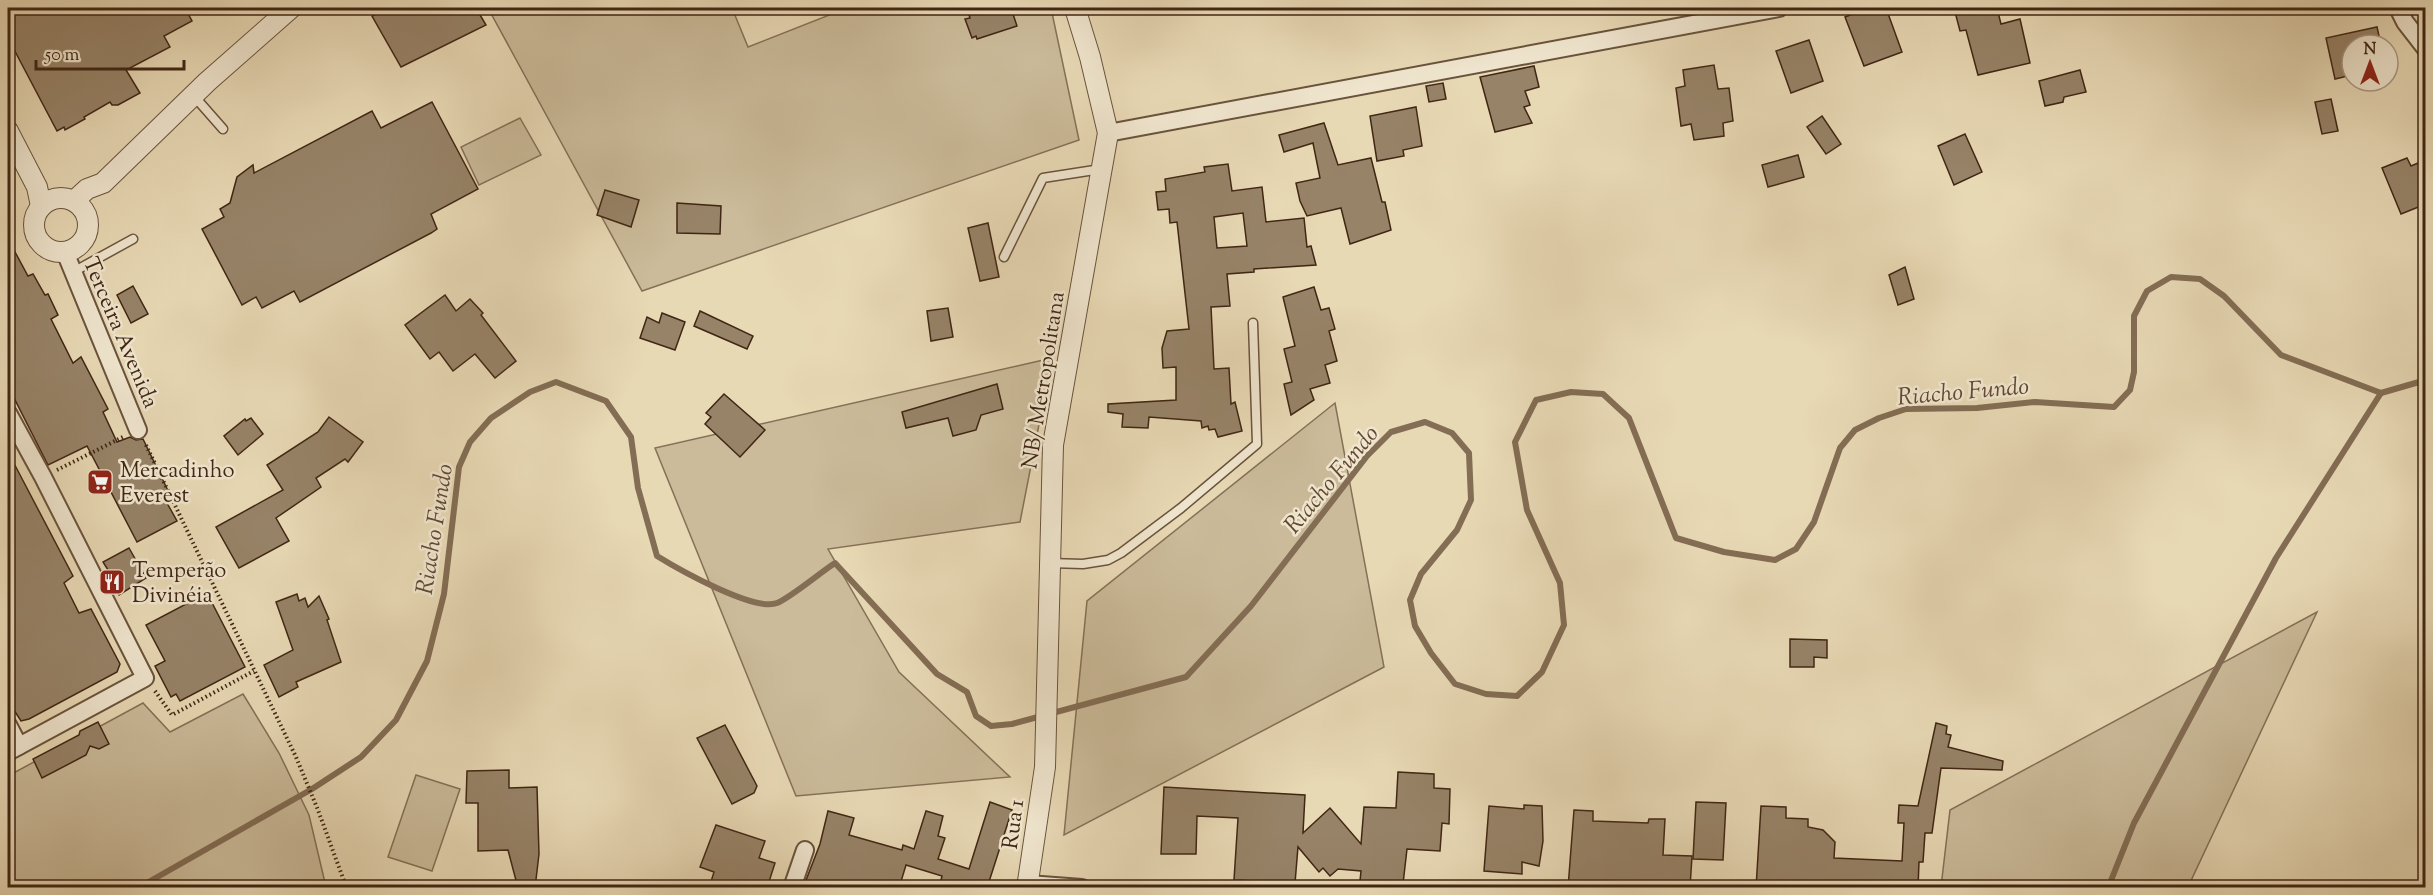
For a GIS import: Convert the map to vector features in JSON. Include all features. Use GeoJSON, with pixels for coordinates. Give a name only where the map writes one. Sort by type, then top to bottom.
{"type":"FeatureCollection","features":[{"type":"Feature","properties":{"kind":"street"},"geometry":{"type":"LineString","coordinates":[[80,208],[97,199],[102,183],[291,8]]}},
{"type":"Feature","properties":{"kind":"street","name":"NB/ Metropolitana"},"geometry":{"type":"LineString","coordinates":[[1045,767],[1046,653],[1053,445],[1108,133],[1090,57],[1075,8]]}},
{"type":"Feature","properties":{"kind":"street"},"geometry":{"type":"LineString","coordinates":[[1108,133],[1779,8]]}},
{"type":"Feature","properties":{"kind":"street"},"geometry":{"type":"LineString","coordinates":[[2398,8],[2405,22],[2426,49]]}},
{"type":"Feature","properties":{"kind":"street"},"geometry":{"type":"LineString","coordinates":[[8,131],[47,203]]}},
{"type":"Feature","properties":{"kind":"street"},"geometry":{"type":"LineString","coordinates":[[60,198],[80,208],[87,230],[84,238],[72,250],[64,252],[48,249],[36,237],[34,221],[47,203],[60,198]]}},
{"type":"Feature","properties":{"kind":"street","name":"Terceira Avenida"},"geometry":{"type":"LineString","coordinates":[[64,252],[138,429]]}},
{"type":"Feature","properties":{"kind":"street"},"geometry":{"type":"LineString","coordinates":[[8,413],[145,678],[13,749],[8,725]]}},
{"type":"Feature","properties":{"kind":"street","name":"Rua 1"},"geometry":{"type":"LineString","coordinates":[[1028,886],[1045,767]]}},
{"type":"Feature","properties":{"kind":"street"},"geometry":{"type":"LineString","coordinates":[[792,888],[805,850]]}},
{"type":"Feature","properties":{"kind":"street"},"geometry":{"type":"LineString","coordinates":[[1028,886],[1082,888]]}},
{"type":"Feature","properties":{"kind":"lane"},"geometry":{"type":"LineString","coordinates":[[194,96],[223,129]]}},
{"type":"Feature","properties":{"kind":"lane"},"geometry":{"type":"LineString","coordinates":[[1004,257],[1043,178],[1102,168]]}},
{"type":"Feature","properties":{"kind":"lane"},"geometry":{"type":"LineString","coordinates":[[72,272],[134,239]]}},
{"type":"Feature","properties":{"kind":"lane"},"geometry":{"type":"LineString","coordinates":[[1049,563],[1083,564],[1108,560],[1181,508],[1257,444],[1253,323]]}},
{"type":"Feature","properties":{"kind":"path"},"geometry":{"type":"LineString","coordinates":[[43,477],[138,429],[296,758],[318,810],[344,881],[344,888]]}},
{"type":"Feature","properties":{"kind":"path"},"geometry":{"type":"LineString","coordinates":[[145,678],[172,715],[254,671]]}},
{"type":"Feature","properties":{"kind":"path"},"geometry":{"type":"LineString","coordinates":[[344,881],[355,888]]}},
{"type":"Feature","properties":{"kind":"shaded area"},"geometry":{"type":"Polygon","coordinates":[[[488,8],[732,8],[748,47],[847,8],[1051,8],[1079,140],[642,291],[488,8]]]}},
{"type":"Feature","properties":{"kind":"shaded area"},"geometry":{"type":"Polygon","coordinates":[[[520,118],[541,155],[479,185],[461,147],[520,118]]]}},
{"type":"Feature","properties":{"kind":"shaded area"},"geometry":{"type":"Polygon","coordinates":[[[1052,358],[1020,522],[828,549],[899,672],[1010,777],[796,796],[655,448],[1052,358]]]}},
{"type":"Feature","properties":{"kind":"shaded area"},"geometry":{"type":"Polygon","coordinates":[[[1335,403],[1384,667],[1064,835],[1087,601],[1335,403]]]}},
{"type":"Feature","properties":{"kind":"shaded area"},"geometry":{"type":"Polygon","coordinates":[[[2317,612],[2188,887],[1941,887],[1950,810],[2317,612]]]}},
{"type":"Feature","properties":{"kind":"shaded area"},"geometry":{"type":"Polygon","coordinates":[[[243,694],[279,753],[309,815],[326,887],[8,888],[8,776],[143,703],[170,732],[243,694]]]}},
{"type":"Feature","properties":{"kind":"shaded area"},"geometry":{"type":"Polygon","coordinates":[[[416,775],[460,789],[432,871],[388,857],[416,775]]]}},
{"type":"Feature","properties":{"kind":"building"},"geometry":{"type":"Polygon","coordinates":[[[8,8],[185,8],[192,21],[164,36],[170,47],[126,70],[140,93],[118,105],[112,105],[110,102],[65,130],[64,127],[57,131],[8,38],[8,8]]]}},
{"type":"Feature","properties":{"kind":"building"},"geometry":{"type":"Polygon","coordinates":[[[390,8],[476,8],[486,25],[401,67],[372,16],[390,8]]]}},
{"type":"Feature","properties":{"kind":"building"},"geometry":{"type":"Polygon","coordinates":[[[967,8],[1011,8],[1017,26],[977,39],[976,36],[972,38],[965,19],[970,18],[967,8]]]}},
{"type":"Feature","properties":{"kind":"building"},"geometry":{"type":"Polygon","coordinates":[[[1869,8],[1886,8],[1902,52],[1864,66],[1845,17],[1869,8]]]}},
{"type":"Feature","properties":{"kind":"building"},"geometry":{"type":"Polygon","coordinates":[[[1954,8],[1997,8],[2001,24],[2020,19],[2030,63],[1978,75],[1966,30],[1960,31],[1954,8]]]}},
{"type":"Feature","properties":{"kind":"building"},"geometry":{"type":"Polygon","coordinates":[[[2377,27],[2378,33],[2349,33],[2377,27]]]}},
{"type":"Feature","properties":{"kind":"building"},"geometry":{"type":"Polygon","coordinates":[[[2340,35],[2340,78],[2335,79],[2326,38],[2340,35]]]}},
{"type":"Feature","properties":{"kind":"building"},"geometry":{"type":"Polygon","coordinates":[[[1809,40],[1823,81],[1791,93],[1776,51],[1809,40]]]}},
{"type":"Feature","properties":{"kind":"building"},"geometry":{"type":"Polygon","coordinates":[[[1714,65],[1718,89],[1729,88],[1733,121],[1723,123],[1724,136],[1694,140],[1691,124],[1681,126],[1676,88],[1685,86],[1683,70],[1714,65]]]}},
{"type":"Feature","properties":{"kind":"building"},"geometry":{"type":"Polygon","coordinates":[[[1534,66],[1539,87],[1525,91],[1530,105],[1524,107],[1532,123],[1495,132],[1480,77],[1534,66]]]}},
{"type":"Feature","properties":{"kind":"building"},"geometry":{"type":"Polygon","coordinates":[[[2080,70],[2086,92],[2064,97],[2063,102],[2045,106],[2039,81],[2080,70]]]}},
{"type":"Feature","properties":{"kind":"building"},"geometry":{"type":"Polygon","coordinates":[[[1443,83],[1446,99],[1429,102],[1426,86],[1443,83]]]}},
{"type":"Feature","properties":{"kind":"building"},"geometry":{"type":"Polygon","coordinates":[[[2331,99],[2338,131],[2322,134],[2315,102],[2331,99]]]}},
{"type":"Feature","properties":{"kind":"building"},"geometry":{"type":"Polygon","coordinates":[[[432,102],[478,189],[431,214],[437,229],[431,233],[300,302],[294,291],[262,308],[256,297],[242,305],[202,229],[224,217],[220,209],[230,203],[237,177],[253,165],[254,173],[372,111],[381,128],[432,102]]]}},
{"type":"Feature","properties":{"kind":"building"},"geometry":{"type":"Polygon","coordinates":[[[1416,107],[1422,146],[1403,150],[1404,156],[1377,161],[1370,116],[1416,107]]]}},
{"type":"Feature","properties":{"kind":"building"},"geometry":{"type":"Polygon","coordinates":[[[1822,116],[1841,144],[1826,154],[1807,127],[1822,116]]]}},
{"type":"Feature","properties":{"kind":"building"},"geometry":{"type":"Polygon","coordinates":[[[1324,123],[1338,165],[1371,158],[1391,230],[1350,244],[1341,208],[1307,216],[1300,201],[1296,183],[1320,178],[1313,143],[1284,152],[1279,135],[1324,123]]]}},
{"type":"Feature","properties":{"kind":"building"},"geometry":{"type":"Polygon","coordinates":[[[1965,134],[1982,172],[1954,185],[1938,146],[1965,134]]]}},
{"type":"Feature","properties":{"kind":"building"},"geometry":{"type":"Polygon","coordinates":[[[1798,155],[1804,177],[1768,187],[1762,165],[1798,155]]]}},
{"type":"Feature","properties":{"kind":"building"},"geometry":{"type":"Polygon","coordinates":[[[2407,158],[2411,166],[2418,163],[2426,182],[2426,204],[2401,214],[2382,168],[2407,158]]]}},
{"type":"Feature","properties":{"kind":"building"},"geometry":{"type":"Polygon","coordinates":[[[1228,164],[1232,191],[1262,187],[1266,222],[1304,218],[1307,247],[1311,246],[1316,265],[1254,269],[1254,272],[1227,274],[1230,306],[1211,307],[1214,369],[1229,368],[1231,404],[1235,402],[1242,431],[1218,437],[1215,429],[1209,430],[1208,426],[1202,428],[1201,421],[1149,417],[1148,428],[1122,427],[1123,414],[1108,412],[1108,404],[1176,400],[1176,367],[1163,368],[1162,348],[1167,331],[1189,329],[1177,222],[1170,223],[1169,209],[1158,210],[1156,192],[1166,191],[1165,179],[1205,172],[1204,167],[1228,164]],[[1243,213],[1214,217],[1217,248],[1247,246],[1243,213]]]}},
{"type":"Feature","properties":{"kind":"building"},"geometry":{"type":"Polygon","coordinates":[[[605,190],[639,200],[631,227],[597,215],[605,190]]]}},
{"type":"Feature","properties":{"kind":"building"},"geometry":{"type":"Polygon","coordinates":[[[677,203],[721,206],[720,234],[677,233],[677,203]]]}},
{"type":"Feature","properties":{"kind":"building"},"geometry":{"type":"Polygon","coordinates":[[[988,223],[999,277],[980,281],[968,228],[988,223]]]}},
{"type":"Feature","properties":{"kind":"building"},"geometry":{"type":"Polygon","coordinates":[[[8,239],[28,276],[33,274],[45,295],[48,294],[58,315],[51,319],[73,363],[81,357],[108,409],[103,412],[117,442],[130,437],[136,440],[143,439],[173,501],[167,503],[177,521],[137,542],[87,446],[48,465],[8,386],[8,239]]]}},
{"type":"Feature","properties":{"kind":"building"},"geometry":{"type":"Polygon","coordinates":[[[1905,267],[1914,299],[1898,305],[1889,275],[1905,267]]]}},
{"type":"Feature","properties":{"kind":"building"},"geometry":{"type":"Polygon","coordinates":[[[133,286],[148,314],[131,323],[117,295],[133,286]]]}},
{"type":"Feature","properties":{"kind":"building"},"geometry":{"type":"Polygon","coordinates":[[[1314,287],[1321,310],[1329,308],[1335,329],[1329,331],[1337,361],[1325,365],[1330,383],[1310,389],[1314,400],[1291,415],[1284,384],[1292,382],[1284,349],[1295,346],[1283,297],[1314,287]]]}},
{"type":"Feature","properties":{"kind":"building"},"geometry":{"type":"Polygon","coordinates":[[[445,295],[456,311],[470,299],[483,313],[481,315],[516,361],[495,378],[475,354],[453,371],[439,352],[430,359],[405,325],[445,295]]]}},
{"type":"Feature","properties":{"kind":"building"},"geometry":{"type":"Polygon","coordinates":[[[948,308],[953,337],[931,341],[927,311],[948,308]]]}},
{"type":"Feature","properties":{"kind":"building"},"geometry":{"type":"Polygon","coordinates":[[[700,311],[753,336],[747,349],[694,326],[700,311]]]}},
{"type":"Feature","properties":{"kind":"building"},"geometry":{"type":"Polygon","coordinates":[[[662,313],[685,322],[675,350],[640,338],[647,317],[659,323],[662,313]]]}},
{"type":"Feature","properties":{"kind":"building"},"geometry":{"type":"Polygon","coordinates":[[[997,384],[1003,409],[981,415],[976,430],[953,436],[948,418],[906,428],[902,412],[997,384]]]}},
{"type":"Feature","properties":{"kind":"building"},"geometry":{"type":"Polygon","coordinates":[[[724,394],[765,430],[740,457],[705,424],[711,417],[706,413],[724,394]]]}},
{"type":"Feature","properties":{"kind":"building"},"geometry":{"type":"Polygon","coordinates":[[[329,417],[363,442],[348,462],[345,459],[316,478],[321,487],[276,518],[289,541],[239,568],[216,527],[283,490],[267,465],[318,432],[329,417]]]}},
{"type":"Feature","properties":{"kind":"building"},"geometry":{"type":"Polygon","coordinates":[[[251,418],[263,434],[238,455],[224,436],[245,419],[246,421],[251,418]]]}},
{"type":"Feature","properties":{"kind":"building"},"geometry":{"type":"Polygon","coordinates":[[[8,452],[73,576],[64,583],[79,613],[91,609],[120,664],[117,672],[29,719],[21,721],[8,701],[8,452]]]}},
{"type":"Feature","properties":{"kind":"building"},"geometry":{"type":"Polygon","coordinates":[[[129,548],[146,578],[119,595],[103,562],[129,548]]]}},
{"type":"Feature","properties":{"kind":"building"},"geometry":{"type":"Polygon","coordinates":[[[207,593],[245,667],[180,701],[176,694],[171,697],[155,666],[165,661],[146,625],[207,593]]]}},
{"type":"Feature","properties":{"kind":"building"},"geometry":{"type":"Polygon","coordinates":[[[297,594],[299,601],[305,598],[308,607],[319,596],[329,619],[327,620],[341,662],[296,682],[298,687],[279,697],[264,665],[293,650],[276,602],[297,594]]]}},
{"type":"Feature","properties":{"kind":"building"},"geometry":{"type":"Polygon","coordinates":[[[1790,639],[1827,640],[1827,658],[1814,657],[1814,667],[1790,667],[1790,639]]]}},
{"type":"Feature","properties":{"kind":"building"},"geometry":{"type":"Polygon","coordinates":[[[98,722],[109,744],[99,749],[90,746],[86,755],[42,778],[33,759],[79,735],[80,731],[98,722]]]}},
{"type":"Feature","properties":{"kind":"building"},"geometry":{"type":"Polygon","coordinates":[[[1936,723],[1947,726],[1946,734],[1951,735],[1948,747],[2003,761],[2002,770],[1941,768],[1932,833],[1925,833],[1923,862],[1919,862],[1918,888],[1756,888],[1761,806],[1786,807],[1786,818],[1808,819],[1808,827],[1823,830],[1835,842],[1834,858],[1902,861],[1904,823],[1898,823],[1899,805],[1918,806],[1936,723]]]}},
{"type":"Feature","properties":{"kind":"building"},"geometry":{"type":"Polygon","coordinates":[[[725,725],[757,786],[754,793],[732,804],[697,738],[725,725]]]}},
{"type":"Feature","properties":{"kind":"building"},"geometry":{"type":"Polygon","coordinates":[[[509,770],[509,788],[537,787],[539,854],[535,888],[518,888],[508,850],[478,851],[478,803],[466,803],[467,771],[509,770]]]}},
{"type":"Feature","properties":{"kind":"building"},"geometry":{"type":"Polygon","coordinates":[[[1398,772],[1434,774],[1434,788],[1450,789],[1449,824],[1442,823],[1440,851],[1407,849],[1403,884],[1360,881],[1361,871],[1338,869],[1330,876],[1323,868],[1319,872],[1298,847],[1295,883],[1234,880],[1238,818],[1197,816],[1196,854],[1161,854],[1164,787],[1305,795],[1303,833],[1330,808],[1361,844],[1364,807],[1396,808],[1398,772]]]}},
{"type":"Feature","properties":{"kind":"building"},"geometry":{"type":"Polygon","coordinates":[[[990,802],[1012,810],[987,888],[939,888],[942,876],[906,865],[899,888],[803,888],[820,844],[828,811],[854,818],[849,835],[902,850],[903,845],[914,849],[926,811],[943,816],[938,836],[945,838],[938,859],[969,869],[990,802]]]}},
{"type":"Feature","properties":{"kind":"building"},"geometry":{"type":"Polygon","coordinates":[[[1696,802],[1726,803],[1723,860],[1693,859],[1696,802]]]}},
{"type":"Feature","properties":{"kind":"building"},"geometry":{"type":"Polygon","coordinates":[[[1524,805],[1542,806],[1543,841],[1539,866],[1522,862],[1522,874],[1484,871],[1489,806],[1524,809],[1524,805]]]}},
{"type":"Feature","properties":{"kind":"building"},"geometry":{"type":"Polygon","coordinates":[[[1574,810],[1593,811],[1593,821],[1648,823],[1649,819],[1665,819],[1663,855],[1692,856],[1690,888],[1568,888],[1574,810]]]}},
{"type":"Feature","properties":{"kind":"building"},"geometry":{"type":"Polygon","coordinates":[[[716,825],[765,841],[759,858],[775,863],[767,888],[709,888],[714,872],[700,867],[716,825]]]}},
{"type":"Feature","properties":{"kind":"waterway","name":"Riacho Fundo"},"geometry":{"type":"LineString","coordinates":[[138,888],[312,789],[361,757],[396,720],[427,661],[444,594],[459,467],[470,442],[491,418],[530,392],[556,382],[606,401],[631,437],[638,488],[657,556],[734,596],[766,604],[783,600],[835,563],[937,674],[967,692],[976,716],[991,726],[1012,724],[1186,677],[1251,606],[1367,456],[1391,432],[1425,422],[1452,433],[1469,453],[1471,500],[1457,530],[1421,574],[1410,600],[1415,626],[1431,653],[1455,684],[1486,694],[1517,696],[1542,672],[1564,625],[1560,583],[1527,510],[1515,442],[1536,400],[1571,392],[1603,394],[1629,418],[1676,538],[1724,552],[1775,560],[1796,549],[1814,522],[1840,448],[1855,430],[1879,418],[1906,409],[1977,408],[2035,402],[2114,407],[2130,390],[2134,372],[2134,316],[2147,291],[2171,277],[2200,279],[2224,296],[2281,355],[2381,393],[2426,380]]}},
{"type":"Feature","properties":{"kind":"waterway"},"geometry":{"type":"LineString","coordinates":[[2108,888],[2134,823],[2276,558],[2381,393]]}},
{"type":"Feature","properties":{"kind":"place","name":"Mercadinho Everest"},"geometry":{"type":"Point","coordinates":[100,482]}},
{"type":"Feature","properties":{"kind":"place","name":"Temperão Divinéia"},"geometry":{"type":"Point","coordinates":[112,582]}}]}
